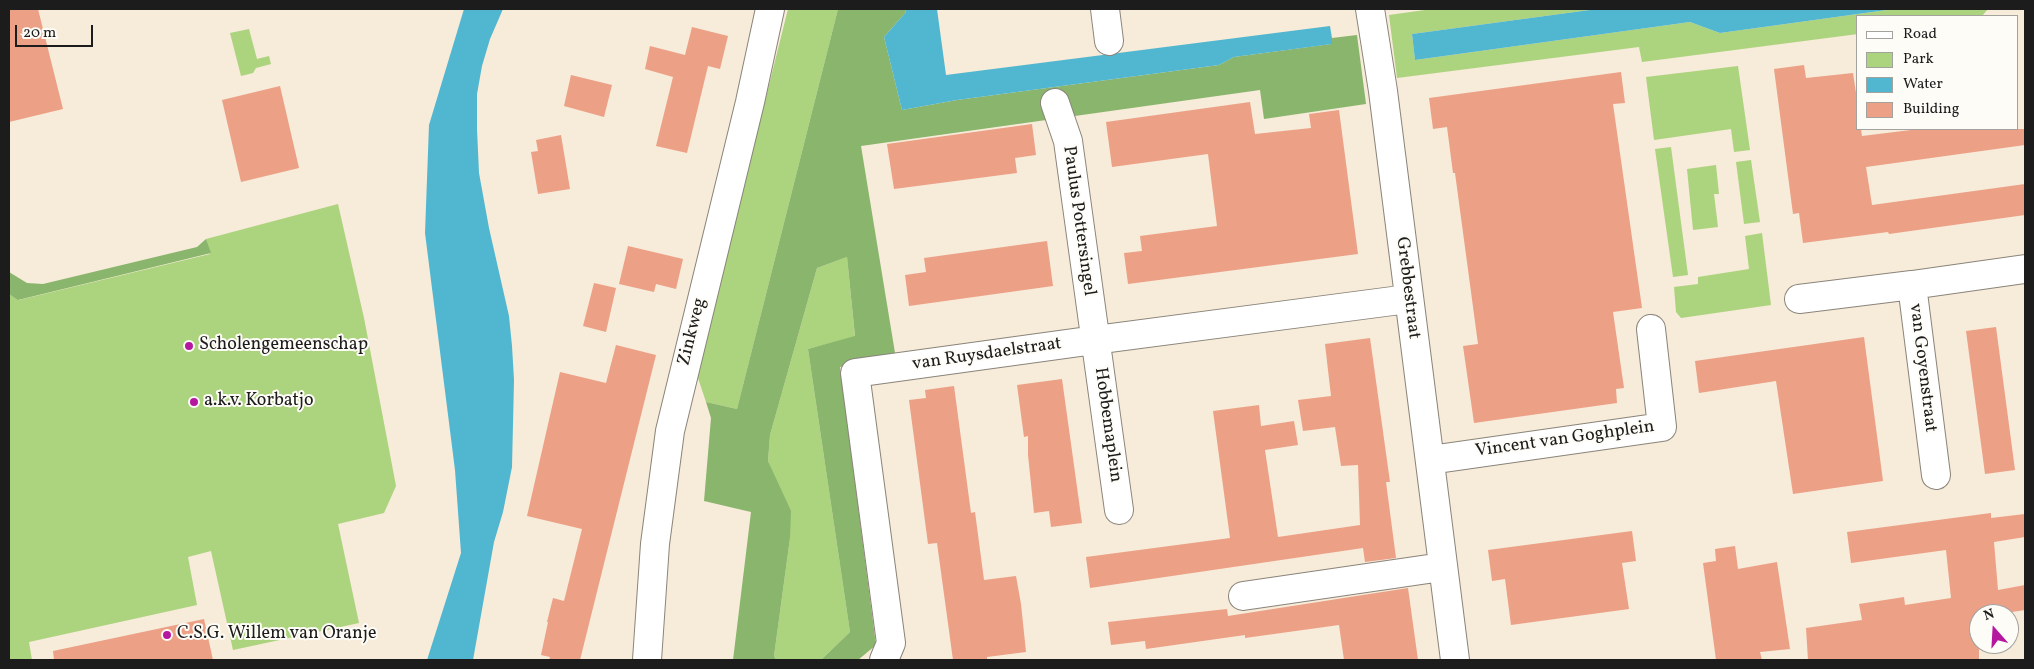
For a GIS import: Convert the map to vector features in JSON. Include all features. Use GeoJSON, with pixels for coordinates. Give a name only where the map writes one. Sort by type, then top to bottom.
{"type":"FeatureCollection","features":[{"type":"Feature","properties":{"kind":"street","name":"Zinkweg"},"geometry":{"type":"LineString","coordinates":[[647,660],[655,544],[670,431],[750,102],[770,9]]}},
{"type":"Feature","properties":{"kind":"street"},"geometry":{"type":"LineString","coordinates":[[1105,9],[1109,41]]}},
{"type":"Feature","properties":{"kind":"street","name":"Grebbestraat"},"geometry":{"type":"LineString","coordinates":[[1370,9],[1383,91],[1455,660]]}},
{"type":"Feature","properties":{"kind":"street","name":"Paulus Pottersingel"},"geometry":{"type":"LineString","coordinates":[[1055,103],[1068,141],[1095,340]]}},
{"type":"Feature","properties":{"kind":"street","name":"van Goyenstraat"},"geometry":{"type":"LineString","coordinates":[[1936,475],[1912,285],[2025,269]]}},
{"type":"Feature","properties":{"kind":"street"},"geometry":{"type":"LineString","coordinates":[[1800,299],[1912,285]]}},
{"type":"Feature","properties":{"kind":"street","name":"van Ruysdaelstraat"},"geometry":{"type":"LineString","coordinates":[[884,660],[891,643],[856,373],[1408,300]]}},
{"type":"Feature","properties":{"kind":"street","name":"Vincent van Goghplein"},"geometry":{"type":"LineString","coordinates":[[1430,460],[1662,427],[1651,329]]}},
{"type":"Feature","properties":{"kind":"street","name":"Hobbemaplein"},"geometry":{"type":"LineString","coordinates":[[1095,340],[1119,510]]}},
{"type":"Feature","properties":{"kind":"street"},"geometry":{"type":"LineString","coordinates":[[1243,596],[1442,567]]}},
{"type":"Feature","properties":{"kind":"green space"},"geometry":{"type":"Polygon","coordinates":[[[788,9],[838,9],[737,409],[706,402],[698,378],[700,361],[788,9]]]}},
{"type":"Feature","properties":{"kind":"green space"},"geometry":{"type":"Polygon","coordinates":[[[838,9],[905,9],[906,12],[884,37],[902,110],[957,100],[1219,65],[1234,57],[1331,44],[1332,38],[1357,35],[1366,104],[1264,119],[1260,90],[861,146],[896,359],[840,367],[876,645],[858,660],[821,660],[850,632],[808,349],[855,336],[847,257],[817,268],[770,435],[768,461],[791,511],[790,538],[774,656],[776,660],[733,660],[751,512],[704,501],[711,418],[706,402],[737,409],[838,9]]]}},
{"type":"Feature","properties":{"kind":"green space"},"geometry":{"type":"Polygon","coordinates":[[[1432,9],[1597,9],[1412,34],[1415,60],[1690,22],[1720,33],[1894,9],[1988,9],[1983,15],[1856,15],[1856,34],[1642,62],[1639,47],[1397,78],[1389,15],[1432,9]]]}},
{"type":"Feature","properties":{"kind":"green space"},"geometry":{"type":"Polygon","coordinates":[[[249,29],[257,59],[269,56],[271,64],[256,68],[253,73],[241,76],[230,33],[249,29]]]}},
{"type":"Feature","properties":{"kind":"green space"},"geometry":{"type":"Polygon","coordinates":[[[1738,66],[1750,150],[1734,152],[1731,129],[1654,140],[1646,77],[1738,66]]]}},
{"type":"Feature","properties":{"kind":"green space"},"geometry":{"type":"Polygon","coordinates":[[[1671,147],[1688,275],[1673,277],[1655,149],[1671,147]]]}},
{"type":"Feature","properties":{"kind":"green space"},"geometry":{"type":"Polygon","coordinates":[[[1751,160],[1760,222],[1744,224],[1736,162],[1751,160]]]}},
{"type":"Feature","properties":{"kind":"green space"},"geometry":{"type":"Polygon","coordinates":[[[1716,165],[1719,194],[1714,194],[1718,227],[1693,230],[1687,169],[1716,165]]]}},
{"type":"Feature","properties":{"kind":"green space","name":"a.k.v. Korbatjo"},"geometry":{"type":"Polygon","coordinates":[[[338,204],[364,318],[396,486],[384,513],[338,524],[359,623],[233,650],[211,551],[188,557],[197,605],[29,642],[32,660],[9,660],[9,294],[19,300],[210,254],[206,239],[338,204]]]}},
{"type":"Feature","properties":{"kind":"green space"},"geometry":{"type":"Polygon","coordinates":[[[1762,233],[1771,305],[1681,318],[1676,312],[1674,287],[1698,284],[1698,277],[1749,269],[1745,236],[1762,233]]]}},
{"type":"Feature","properties":{"kind":"green space"},"geometry":{"type":"Polygon","coordinates":[[[206,239],[211,253],[18,300],[9,294],[9,272],[27,283],[43,284],[197,247],[206,239]]]}},
{"type":"Feature","properties":{"kind":"green space"},"geometry":{"type":"Polygon","coordinates":[[[847,257],[855,337],[808,349],[850,632],[821,660],[776,660],[774,656],[790,538],[777,483],[768,461],[770,435],[817,268],[847,257]]]}},
{"type":"Feature","properties":{"kind":"water"},"geometry":{"type":"Polygon","coordinates":[[[464,9],[503,9],[490,39],[482,66],[477,94],[477,129],[479,173],[489,228],[509,316],[514,380],[512,467],[503,512],[494,542],[473,660],[427,660],[461,553],[455,470],[425,233],[429,125],[464,9]]]}},
{"type":"Feature","properties":{"kind":"water"},"geometry":{"type":"Polygon","coordinates":[[[905,9],[937,9],[946,75],[1330,26],[1332,44],[1234,57],[1219,65],[957,100],[902,110],[884,37],[906,12],[905,9]]]}},
{"type":"Feature","properties":{"kind":"water"},"geometry":{"type":"Polygon","coordinates":[[[1597,9],[1894,9],[1720,33],[1690,22],[1415,60],[1412,34],[1597,9]]]}},
{"type":"Feature","properties":{"kind":"building"},"geometry":{"type":"Polygon","coordinates":[[[9,9],[38,9],[63,109],[9,122],[9,9]]]}},
{"type":"Feature","properties":{"kind":"building"},"geometry":{"type":"Polygon","coordinates":[[[692,27],[728,36],[720,69],[708,66],[687,153],[656,146],[673,77],[645,69],[650,46],[685,55],[692,27]]]}},
{"type":"Feature","properties":{"kind":"building"},"geometry":{"type":"Polygon","coordinates":[[[1804,65],[1806,78],[1853,73],[1856,93],[1856,130],[1861,130],[1862,136],[1911,130],[2025,129],[2025,145],[1866,167],[1872,205],[2025,184],[2025,215],[1889,234],[1888,232],[1803,243],[1799,213],[1793,214],[1774,69],[1804,65]]]}},
{"type":"Feature","properties":{"kind":"building"},"geometry":{"type":"Polygon","coordinates":[[[1621,72],[1625,103],[1613,104],[1642,308],[1613,312],[1624,388],[1616,389],[1617,403],[1474,423],[1463,346],[1478,344],[1455,173],[1453,173],[1447,127],[1433,129],[1429,98],[1621,72]]]}},
{"type":"Feature","properties":{"kind":"building"},"geometry":{"type":"Polygon","coordinates":[[[571,75],[612,85],[604,117],[564,106],[571,75]]]}},
{"type":"Feature","properties":{"kind":"building"},"geometry":{"type":"Polygon","coordinates":[[[280,86],[299,168],[241,182],[222,100],[280,86]]]}},
{"type":"Feature","properties":{"kind":"building"},"geometry":{"type":"Polygon","coordinates":[[[1250,102],[1255,134],[1311,128],[1309,114],[1339,110],[1358,254],[1128,284],[1124,253],[1142,251],[1140,236],[1217,226],[1208,154],[1112,167],[1106,122],[1250,102]]]}},
{"type":"Feature","properties":{"kind":"building"},"geometry":{"type":"Polygon","coordinates":[[[1032,124],[1036,155],[1015,158],[1017,173],[894,189],[887,144],[1032,124]]]}},
{"type":"Feature","properties":{"kind":"building"},"geometry":{"type":"Polygon","coordinates":[[[561,135],[570,189],[538,194],[531,152],[538,151],[536,140],[561,135]]]}},
{"type":"Feature","properties":{"kind":"building"},"geometry":{"type":"Polygon","coordinates":[[[1047,241],[1053,286],[909,306],[905,275],[926,272],[924,258],[1047,241]]]}},
{"type":"Feature","properties":{"kind":"building"},"geometry":{"type":"Polygon","coordinates":[[[628,246],[683,259],[676,289],[656,284],[654,292],[619,284],[628,246]]]}},
{"type":"Feature","properties":{"kind":"building"},"geometry":{"type":"Polygon","coordinates":[[[594,283],[616,288],[606,332],[583,326],[594,283]]]}},
{"type":"Feature","properties":{"kind":"building"},"geometry":{"type":"Polygon","coordinates":[[[1996,327],[2015,470],[1985,474],[1966,331],[1996,327]]]}},
{"type":"Feature","properties":{"kind":"building"},"geometry":{"type":"Polygon","coordinates":[[[1864,337],[1883,481],[1793,494],[1776,381],[1699,393],[1695,361],[1864,337]]]}},
{"type":"Feature","properties":{"kind":"building"},"geometry":{"type":"Polygon","coordinates":[[[1370,338],[1390,482],[1386,482],[1396,558],[1365,562],[1363,548],[1090,588],[1086,557],[1230,538],[1213,411],[1259,405],[1261,426],[1294,421],[1298,445],[1265,450],[1278,537],[1360,525],[1358,465],[1341,466],[1335,427],[1303,431],[1298,400],[1331,396],[1325,344],[1370,338]]]}},
{"type":"Feature","properties":{"kind":"building"},"geometry":{"type":"Polygon","coordinates":[[[616,345],[656,355],[580,660],[549,660],[550,657],[541,655],[553,598],[564,601],[582,529],[527,516],[560,372],[606,383],[616,345]]]}},
{"type":"Feature","properties":{"kind":"building"},"geometry":{"type":"Polygon","coordinates":[[[1062,379],[1082,523],[1051,527],[1049,511],[1034,513],[1028,436],[1024,437],[1017,385],[1062,379]]]}},
{"type":"Feature","properties":{"kind":"building"},"geometry":{"type":"Polygon","coordinates":[[[954,386],[971,513],[975,512],[984,580],[1016,576],[1021,604],[1026,652],[987,657],[987,660],[953,660],[937,543],[928,544],[909,400],[926,398],[925,390],[954,386]]]}},
{"type":"Feature","properties":{"kind":"building"},"geometry":{"type":"Polygon","coordinates":[[[1991,513],[1991,518],[2025,514],[2025,537],[1994,542],[1998,590],[2025,585],[2025,610],[2019,611],[2019,604],[1969,604],[1969,654],[1979,654],[1979,660],[1808,660],[1806,628],[1862,620],[1859,604],[1904,597],[1905,605],[1951,598],[1946,550],[1851,563],[1847,532],[1991,513]]]}},
{"type":"Feature","properties":{"kind":"building"},"geometry":{"type":"Polygon","coordinates":[[[1632,531],[1636,561],[1622,563],[1629,609],[1511,625],[1505,579],[1492,581],[1488,550],[1632,531]]]}},
{"type":"Feature","properties":{"kind":"building"},"geometry":{"type":"Polygon","coordinates":[[[1735,546],[1738,569],[1777,562],[1790,649],[1760,652],[1762,660],[1716,660],[1703,563],[1716,561],[1715,549],[1735,546]]]}},
{"type":"Feature","properties":{"kind":"building"},"geometry":{"type":"Polygon","coordinates":[[[1408,588],[1418,660],[1344,660],[1339,625],[1245,638],[1245,635],[1146,649],[1145,641],[1111,645],[1108,622],[1227,609],[1228,616],[1408,588]]]}},
{"type":"Feature","properties":{"kind":"building","name":"C.S.G. Willem van Oranje"},"geometry":{"type":"Polygon","coordinates":[[[204,619],[213,660],[54,660],[53,651],[204,619]]]}},
{"type":"Feature","properties":{"kind":"place","name":"Scholengemeenschap"},"geometry":{"type":"Point","coordinates":[189,346]}},
{"type":"Feature","properties":{"kind":"place","name":"a.k.v. Korbatjo"},"geometry":{"type":"Point","coordinates":[194,402]}},
{"type":"Feature","properties":{"kind":"place","name":"C.S.G. Willem van Oranje"},"geometry":{"type":"Point","coordinates":[167,635]}}]}
